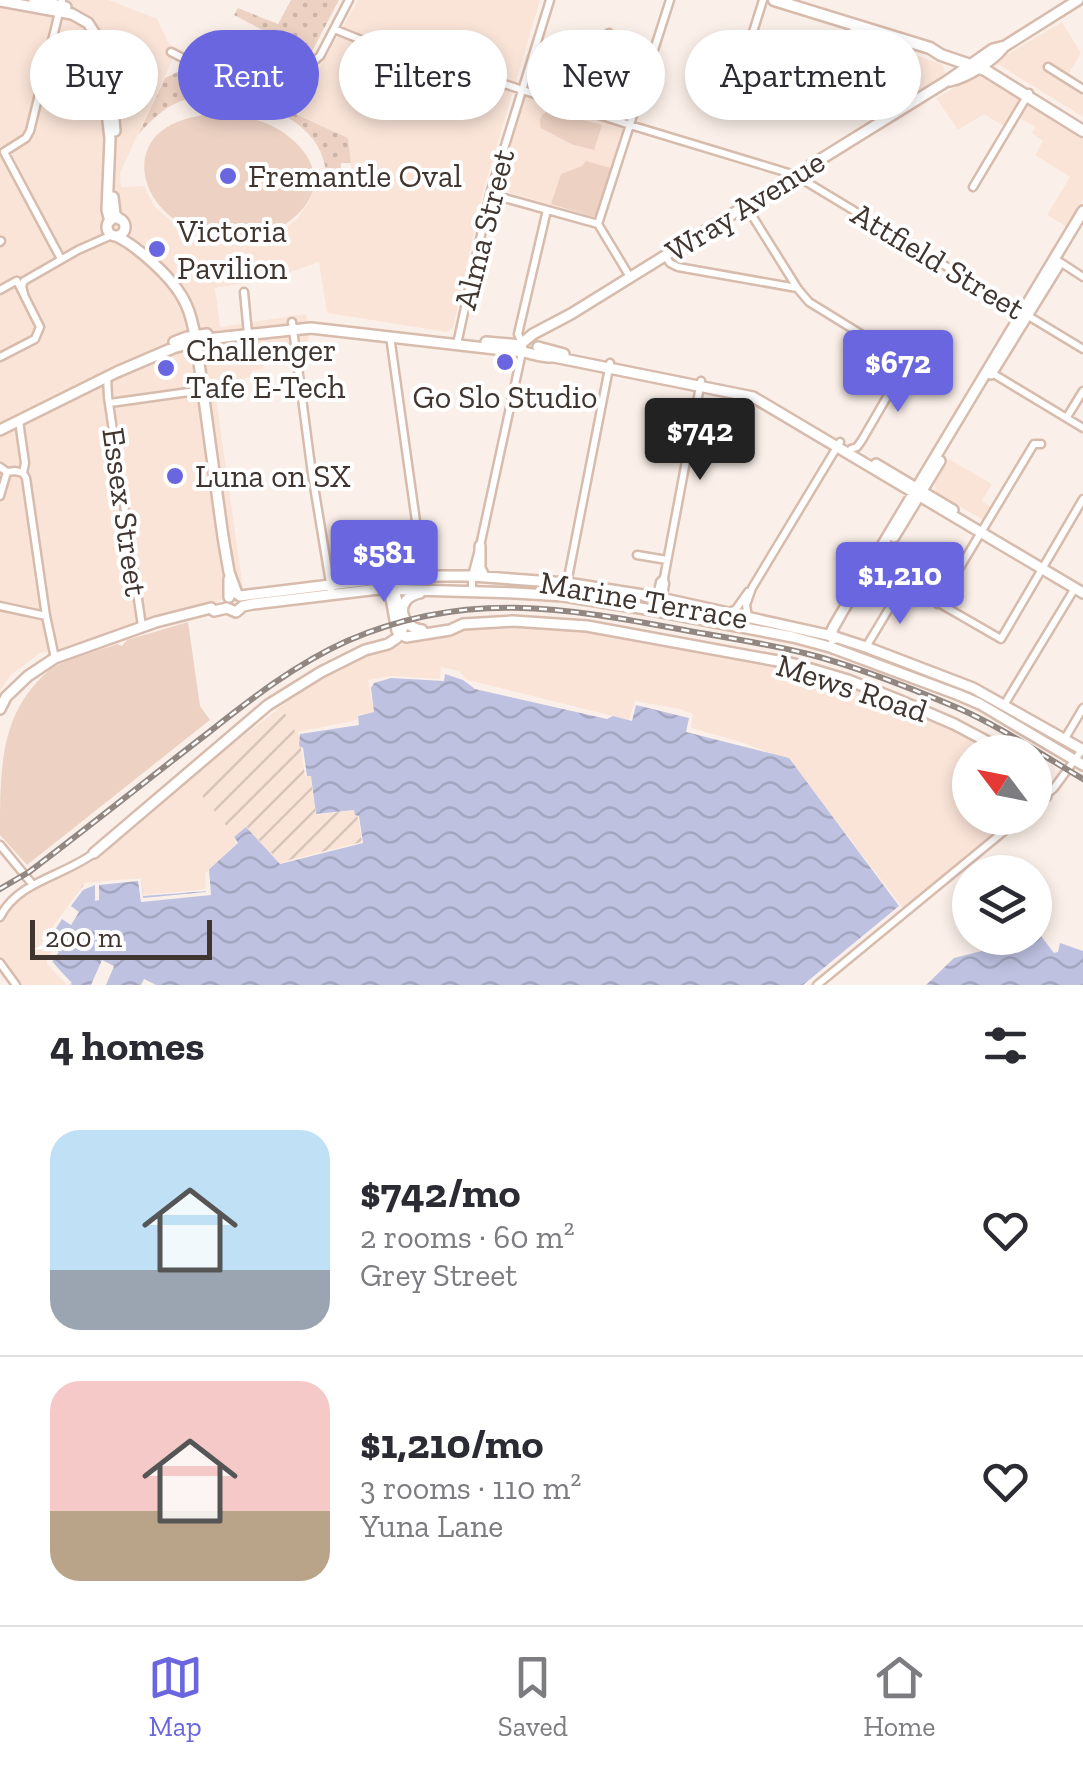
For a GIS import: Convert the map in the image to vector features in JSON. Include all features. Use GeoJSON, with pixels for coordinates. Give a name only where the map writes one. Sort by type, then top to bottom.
{"type":"FeatureCollection","features":[{"type":"Feature","properties":{"kind":"main road"},"geometry":{"type":"LineString","coordinates":[[774,0],[945,56],[978,63]]}},
{"type":"Feature","properties":{"kind":"main road"},"geometry":{"type":"LineString","coordinates":[[930,48],[944,49],[978,63],[1083,128]]}},
{"type":"Feature","properties":{"kind":"street"},"geometry":{"type":"LineString","coordinates":[[0,0],[57,6]]}},
{"type":"Feature","properties":{"kind":"street"},"geometry":{"type":"LineString","coordinates":[[34,0],[82,19],[98,40],[110,139],[107,210],[115,228],[181,295],[196,338],[234,600]]}},
{"type":"Feature","properties":{"kind":"street"},"geometry":{"type":"LineString","coordinates":[[171,52],[238,82],[252,84],[320,56],[349,0]]}},
{"type":"Feature","properties":{"kind":"street","name":"Alma Street"},"geometry":{"type":"LineString","coordinates":[[458,341],[490,194],[550,0]]}},
{"type":"Feature","properties":{"kind":"street"},"geometry":{"type":"LineString","coordinates":[[598,224],[670,0]]}},
{"type":"Feature","properties":{"kind":"street"},"geometry":{"type":"LineString","coordinates":[[754,30],[763,0]]}},
{"type":"Feature","properties":{"kind":"street","name":"Wray Avenue"},"geometry":{"type":"LineString","coordinates":[[527,347],[543,330],[950,78],[957,80],[994,49],[1005,46],[1065,3],[1078,0]]}},
{"type":"Feature","properties":{"kind":"street"},"geometry":{"type":"LineString","coordinates":[[57,6],[26,138],[2,151],[59,260]]}},
{"type":"Feature","properties":{"kind":"street"},"geometry":{"type":"LineString","coordinates":[[855,30],[856,26]]}},
{"type":"Feature","properties":{"kind":"street","name":"Attfield Street"},"geometry":{"type":"LineString","coordinates":[[334,29],[527,91]]}},
{"type":"Feature","properties":{"kind":"street"},"geometry":{"type":"LineString","coordinates":[[945,56],[949,60],[950,78]]}},
{"type":"Feature","properties":{"kind":"street"},"geometry":{"type":"LineString","coordinates":[[1048,67],[1083,89]]}},
{"type":"Feature","properties":{"kind":"street"},"geometry":{"type":"LineString","coordinates":[[973,187],[1028,94]]}},
{"type":"Feature","properties":{"kind":"street","name":"Attfield Street"},"geometry":{"type":"LineString","coordinates":[[616,120],[795,175],[1083,349]]}},
{"type":"Feature","properties":{"kind":"street"},"geometry":{"type":"LineString","coordinates":[[490,194],[598,224],[630,277]]}},
{"type":"Feature","properties":{"kind":"street"},"geometry":{"type":"LineString","coordinates":[[746,206],[810,302],[903,360],[902,371],[862,440],[851,449]]}},
{"type":"Feature","properties":{"kind":"street"},"geometry":{"type":"LineString","coordinates":[[527,347],[518,334],[547,210]]}},
{"type":"Feature","properties":{"kind":"street"},"geometry":{"type":"LineString","coordinates":[[1057,261],[1083,211]]}},
{"type":"Feature","properties":{"kind":"street"},"geometry":{"type":"LineString","coordinates":[[919,492],[1083,222]]}},
{"type":"Feature","properties":{"kind":"street"},"geometry":{"type":"LineString","coordinates":[[0,290],[115,228]]}},
{"type":"Feature","properties":{"kind":"street"},"geometry":{"type":"LineString","coordinates":[[668,254],[674,266],[798,288]]}},
{"type":"Feature","properties":{"kind":"street"},"geometry":{"type":"LineString","coordinates":[[24,294],[23,282],[59,260]]}},
{"type":"Feature","properties":{"kind":"street"},"geometry":{"type":"LineString","coordinates":[[1057,261],[1083,277]]}},
{"type":"Feature","properties":{"kind":"street"},"geometry":{"type":"LineString","coordinates":[[0,358],[35,339],[39,332],[40,326],[17,280]]}},
{"type":"Feature","properties":{"kind":"street"},"geometry":{"type":"LineString","coordinates":[[244,292],[248,331]]}},
{"type":"Feature","properties":{"kind":"street"},"geometry":{"type":"LineString","coordinates":[[883,666],[845,649],[832,636],[832,630],[992,373],[1024,314]]}},
{"type":"Feature","properties":{"kind":"street"},"geometry":{"type":"LineString","coordinates":[[0,428],[115,367],[196,338],[292,325],[332,324],[512,352],[527,347],[753,396],[1080,590],[1004,705]]}},
{"type":"Feature","properties":{"kind":"street"},"geometry":{"type":"LineString","coordinates":[[292,325],[458,341]]}},
{"type":"Feature","properties":{"kind":"street"},"geometry":{"type":"LineString","coordinates":[[292,325],[331,590]]}},
{"type":"Feature","properties":{"kind":"street"},"geometry":{"type":"LineString","coordinates":[[390,336],[421,557],[433,576]]}},
{"type":"Feature","properties":{"kind":"street"},"geometry":{"type":"LineString","coordinates":[[0,428],[196,338]]}},
{"type":"Feature","properties":{"kind":"street"},"geometry":{"type":"LineString","coordinates":[[472,590],[515,376],[527,347]]}},
{"type":"Feature","properties":{"kind":"street"},"geometry":{"type":"LineString","coordinates":[[567,583],[610,366]]}},
{"type":"Feature","properties":{"kind":"street"},"geometry":{"type":"LineString","coordinates":[[992,373],[1083,428]]}},
{"type":"Feature","properties":{"kind":"street","name":"Essex Street"},"geometry":{"type":"LineString","coordinates":[[107,376],[142,626]]}},
{"type":"Feature","properties":{"kind":"street","name":"Essex Street"},"geometry":{"type":"LineString","coordinates":[[94,383],[109,400]]}},
{"type":"Feature","properties":{"kind":"street"},"geometry":{"type":"LineString","coordinates":[[657,611],[701,383]]}},
{"type":"Feature","properties":{"kind":"street"},"geometry":{"type":"LineString","coordinates":[[109,400],[203,390]]}},
{"type":"Feature","properties":{"kind":"street"},"geometry":{"type":"LineString","coordinates":[[1066,417],[1083,391]]}},
{"type":"Feature","properties":{"kind":"street"},"geometry":{"type":"LineString","coordinates":[[19,421],[23,473],[56,658]]}},
{"type":"Feature","properties":{"kind":"street"},"geometry":{"type":"LineString","coordinates":[[839,444],[919,492]]}},
{"type":"Feature","properties":{"kind":"street"},"geometry":{"type":"LineString","coordinates":[[726,614],[736,609],[752,588],[839,444]]}},
{"type":"Feature","properties":{"kind":"street"},"geometry":{"type":"LineString","coordinates":[[938,604],[1034,444],[1041,444]]}},
{"type":"Feature","properties":{"kind":"street"},"geometry":{"type":"LineString","coordinates":[[0,496],[4,470],[23,473]]}},
{"type":"Feature","properties":{"kind":"street"},"geometry":{"type":"LineString","coordinates":[[874,566],[999,639],[1083,499]]}},
{"type":"Feature","properties":{"kind":"street"},"geometry":{"type":"LineString","coordinates":[[480,546],[484,576]]}},
{"type":"Feature","properties":{"kind":"street"},"geometry":{"type":"LineString","coordinates":[[638,555],[667,560]]}},
{"type":"Feature","properties":{"kind":"street"},"geometry":{"type":"LineString","coordinates":[[391,591],[404,576]]}},
{"type":"Feature","properties":{"kind":"street","name":"Marine Terrace"},"geometry":{"type":"LineString","coordinates":[[331,590],[365,580],[404,576],[484,576],[567,583],[749,618],[818,638],[980,704],[1079,763]]}},
{"type":"Feature","properties":{"kind":"street"},"geometry":{"type":"LineString","coordinates":[[365,580],[388,582],[397,634],[457,626]]}},
{"type":"Feature","properties":{"kind":"street"},"geometry":{"type":"LineString","coordinates":[[866,647],[902,587]]}},
{"type":"Feature","properties":{"kind":"street"},"geometry":{"type":"LineString","coordinates":[[749,618],[746,605],[752,588]]}},
{"type":"Feature","properties":{"kind":"street"},"geometry":{"type":"LineString","coordinates":[[404,614],[408,596],[437,589]]}},
{"type":"Feature","properties":{"kind":"street","name":"Marine Terrace"},"geometry":{"type":"LineString","coordinates":[[0,709],[7,688],[56,658],[142,626],[234,600],[331,590],[437,589],[564,596],[818,638]]}},
{"type":"Feature","properties":{"kind":"street"},"geometry":{"type":"LineString","coordinates":[[391,591],[410,626],[422,630]]}},
{"type":"Feature","properties":{"kind":"street"},"geometry":{"type":"LineString","coordinates":[[0,606],[46,616]]}},
{"type":"Feature","properties":{"kind":"street"},"geometry":{"type":"LineString","coordinates":[[818,638],[844,614]]}},
{"type":"Feature","properties":{"kind":"street"},"geometry":{"type":"LineString","coordinates":[[844,614],[844,640]]}},
{"type":"Feature","properties":{"kind":"street","name":"Mews Road"},"geometry":{"type":"LineString","coordinates":[[0,917],[8,902],[32,885],[94,853],[268,705],[321,672],[397,634],[411,638],[457,626],[514,621],[588,626],[806,667],[848,680],[975,735]]}},
{"type":"Feature","properties":{"kind":"street"},"geometry":{"type":"LineString","coordinates":[[818,638],[832,636],[973,688],[1082,750],[1079,763],[1052,790]]}},
{"type":"Feature","properties":{"kind":"street"},"geometry":{"type":"LineString","coordinates":[[1064,740],[1083,708]]}},
{"type":"Feature","properties":{"kind":"street"},"geometry":{"type":"LineString","coordinates":[[817,985],[999,835]]}},
{"type":"Feature","properties":{"kind":"street"},"geometry":{"type":"LineString","coordinates":[[0,846],[32,885]]}},
{"type":"Feature","properties":{"kind":"street"},"geometry":{"type":"LineString","coordinates":[[0,963],[16,985]]}},
{"type":"Feature","properties":{"kind":"shaded area"},"geometry":{"type":"Polygon","coordinates":[[[0,0],[109,0],[157,19],[169,44],[178,48],[158,91],[158,30],[30,30],[30,120],[145,120],[120,173],[121,187],[144,186],[154,206],[177,226],[221,239],[281,231],[297,219],[310,200],[315,174],[352,174],[348,138],[310,120],[319,120],[319,67],[339,34],[339,120],[504,120],[483,192],[453,328],[447,332],[327,313],[319,262],[271,279],[215,288],[220,327],[306,314],[310,334],[306,347],[262,353],[263,369],[252,371],[252,377],[214,384],[243,588],[214,604],[118,638],[40,653],[11,675],[0,690],[0,0]]]}},
{"type":"Feature","properties":{"kind":"shaded area"},"geometry":{"type":"Polygon","coordinates":[[[291,0],[339,0],[319,38],[319,30],[262,30],[234,15],[238,8],[278,24],[291,0]]]}},
{"type":"Feature","properties":{"kind":"shaded area"},"geometry":{"type":"Polygon","coordinates":[[[358,0],[540,0],[531,30],[527,30],[527,44],[507,111],[507,30],[341,30],[358,0]]]}},
{"type":"Feature","properties":{"kind":"shaded area"},"geometry":{"type":"Polygon","coordinates":[[[1062,22],[1081,53],[1065,80],[1083,91],[1083,117],[996,63],[1062,22]]]}},
{"type":"Feature","properties":{"kind":"shaded area"},"geometry":{"type":"Polygon","coordinates":[[[921,57],[943,65],[945,74],[921,89],[921,57]]]}},
{"type":"Feature","properties":{"kind":"shaded area"},"geometry":{"type":"Polygon","coordinates":[[[178,72],[178,102],[158,114],[158,93],[165,78],[178,72]]]}},
{"type":"Feature","properties":{"kind":"shaded area"},"geometry":{"type":"Polygon","coordinates":[[[979,74],[1083,139],[1083,200],[1067,227],[1047,215],[1070,177],[1035,155],[1043,141],[1032,133],[1035,127],[1016,116],[1008,129],[984,114],[958,130],[936,98],[979,74]]]}},
{"type":"Feature","properties":{"kind":"shaded area"},"geometry":{"type":"Polygon","coordinates":[[[526,95],[527,120],[599,120],[623,128],[593,217],[501,190],[499,185],[526,95]]]}},
{"type":"Feature","properties":{"kind":"shaded area","name":"Fremantle Oval"},"geometry":{"type":"Polygon","coordinates":[[[255,120],[287,135],[309,159],[314,176],[313,191],[305,206],[278,228],[242,238],[206,235],[178,222],[157,202],[146,180],[145,157],[156,136],[180,121],[255,120]]]}},
{"type":"Feature","properties":{"kind":"shaded area"},"geometry":{"type":"Polygon","coordinates":[[[290,120],[309,120],[348,138],[351,163],[341,163],[341,174],[327,174],[318,146],[290,120]]]}},
{"type":"Feature","properties":{"kind":"shaded area"},"geometry":{"type":"Polygon","coordinates":[[[541,120],[583,120],[602,125],[594,150],[571,144],[541,128],[541,120]]]}},
{"type":"Feature","properties":{"kind":"shaded area"},"geometry":{"type":"Polygon","coordinates":[[[586,161],[611,168],[593,217],[551,204],[561,174],[586,161]]]}},
{"type":"Feature","properties":{"kind":"shaded area"},"geometry":{"type":"Polygon","coordinates":[[[949,459],[992,484],[982,501],[991,507],[983,520],[936,492],[934,483],[949,459]]]}},
{"type":"Feature","properties":{"kind":"shaded area"},"geometry":{"type":"Polygon","coordinates":[[[568,621],[626,629],[817,666],[910,701],[982,735],[952,735],[952,835],[1004,835],[980,855],[952,855],[952,879],[908,915],[788,760],[691,728],[693,714],[680,709],[635,701],[629,720],[467,680],[459,671],[441,667],[440,679],[391,676],[368,680],[374,712],[358,715],[357,720],[298,732],[305,776],[311,776],[315,817],[357,810],[362,841],[280,863],[245,828],[234,838],[236,844],[206,872],[208,889],[143,895],[141,881],[84,889],[48,942],[60,952],[52,962],[74,983],[71,985],[10,985],[0,974],[0,909],[91,860],[324,673],[365,655],[462,628],[568,621]]]}},
{"type":"Feature","properties":{"kind":"shaded area"},"geometry":{"type":"Polygon","coordinates":[[[188,622],[200,706],[210,720],[27,865],[0,835],[6,741],[22,702],[35,684],[59,664],[188,622]]]}},
{"type":"Feature","properties":{"kind":"shaded area"},"geometry":{"type":"Polygon","coordinates":[[[283,712],[293,722],[295,734],[299,734],[316,815],[356,810],[362,842],[280,862],[246,826],[234,835],[195,787],[283,712]]]}},
{"type":"Feature","properties":{"kind":"water"},"geometry":{"type":"Polygon","coordinates":[[[445,674],[475,689],[607,719],[613,716],[632,721],[636,705],[689,718],[686,732],[789,758],[899,906],[803,985],[156,985],[144,979],[141,985],[106,985],[114,966],[102,960],[91,985],[72,985],[52,961],[59,952],[47,943],[83,885],[141,878],[143,896],[208,891],[205,873],[238,843],[234,837],[246,827],[280,864],[363,843],[359,816],[354,810],[316,814],[311,776],[307,776],[303,748],[299,746],[300,734],[359,725],[358,716],[374,712],[374,683],[391,678],[444,681],[445,674]]]}},
{"type":"Feature","properties":{"kind":"water"},"geometry":{"type":"Polygon","coordinates":[[[1060,943],[1083,951],[1083,985],[926,985],[954,958],[1052,955],[1052,950],[1058,952],[1060,943]]]}},
{"type":"Feature","properties":{"kind":"pier"},"geometry":{"type":"Polygon","coordinates":[[[209,869],[211,895],[141,902],[138,881],[99,885],[99,900],[95,901],[95,885],[83,890],[71,906],[79,912],[71,925],[62,919],[46,942],[58,952],[52,962],[72,983],[67,985],[47,964],[52,953],[43,946],[43,940],[85,883],[141,878],[143,898],[206,892],[205,873],[209,869]]]}},
{"type":"Feature","properties":{"kind":"railway"},"geometry":{"type":"LineString","coordinates":[[0,889],[29,872],[241,707],[310,660],[391,625],[476,609],[558,610],[601,616],[764,644],[826,659],[958,708],[1083,779]]}},
{"type":"Feature","properties":{"kind":"place","name":"Fremantle Oval"},"geometry":{"type":"Point","coordinates":[228,176]}},
{"type":"Feature","properties":{"kind":"place","name":"Victoria Pavilion"},"geometry":{"type":"Point","coordinates":[157,249]}},
{"type":"Feature","properties":{"kind":"place","name":"Go Slo Studio"},"geometry":{"type":"Point","coordinates":[505,362]}},
{"type":"Feature","properties":{"kind":"place","name":"Challenger Tafe E-Tech"},"geometry":{"type":"Point","coordinates":[166,368]}},
{"type":"Feature","properties":{"kind":"place","name":"Luna on SX"},"geometry":{"type":"Point","coordinates":[175,476]}}]}
